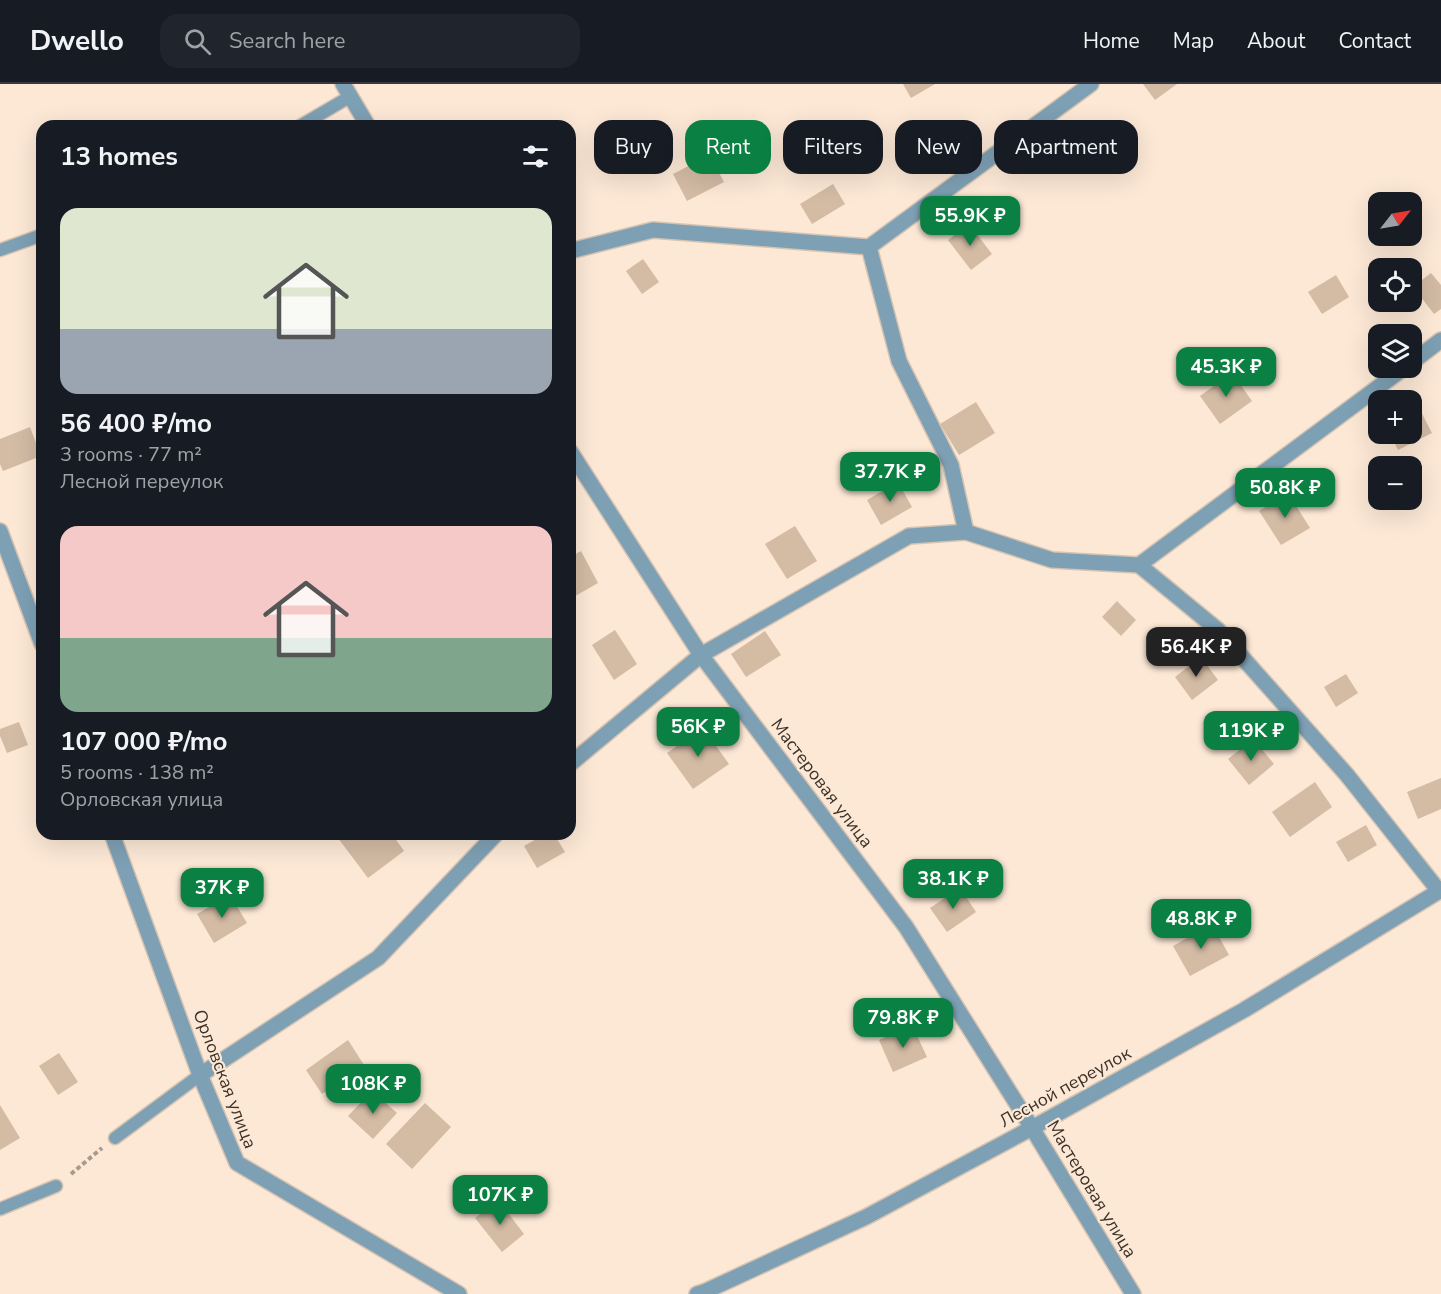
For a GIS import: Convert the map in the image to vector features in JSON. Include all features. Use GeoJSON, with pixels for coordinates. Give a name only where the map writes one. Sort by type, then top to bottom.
{"type":"FeatureCollection","features":[{"type":"Feature","properties":{"kind":"street"},"geometry":{"type":"LineString","coordinates":[[576,249],[653,230],[869,247],[1091,84]]}},
{"type":"Feature","properties":{"kind":"street"},"geometry":{"type":"LineString","coordinates":[[347,90],[364,120]]}},
{"type":"Feature","properties":{"kind":"street"},"geometry":{"type":"LineString","coordinates":[[869,247],[899,361],[951,465],[966,532]]}},
{"type":"Feature","properties":{"kind":"street"},"geometry":{"type":"LineString","coordinates":[[1422,354],[1441,340]]}},
{"type":"Feature","properties":{"kind":"street"},"geometry":{"type":"LineString","coordinates":[[576,759],[700,655],[909,536],[966,532],[1052,560],[1139,565],[1391,378]]}},
{"type":"Feature","properties":{"kind":"street","name":"Мастеровая улица"},"geometry":{"type":"LineString","coordinates":[[576,460],[700,655],[906,927],[1032,1128],[1132,1294]]}},
{"type":"Feature","properties":{"kind":"street"},"geometry":{"type":"LineString","coordinates":[[0,531],[36,628]]}},
{"type":"Feature","properties":{"kind":"street","name":"Лесной переулок"},"geometry":{"type":"LineString","coordinates":[[697,1294],[866,1217],[1032,1128],[1244,1010],[1440,891],[1347,775],[1218,630],[1139,565]]}},
{"type":"Feature","properties":{"kind":"street","name":"Орловская улица"},"geometry":{"type":"LineString","coordinates":[[114,840],[200,1075],[237,1163],[459,1294]]}},
{"type":"Feature","properties":{"kind":"street"},"geometry":{"type":"LineString","coordinates":[[200,1075],[378,958],[490,840]]}},
{"type":"Feature","properties":{"kind":"lane"},"geometry":{"type":"LineString","coordinates":[[308,120],[347,90]]}},
{"type":"Feature","properties":{"kind":"lane"},"geometry":{"type":"LineString","coordinates":[[0,250],[36,237]]}},
{"type":"Feature","properties":{"kind":"lane"},"geometry":{"type":"LineString","coordinates":[[115,1138],[200,1075]]}},
{"type":"Feature","properties":{"kind":"lane"},"geometry":{"type":"LineString","coordinates":[[0,1209],[56,1186]]}},
{"type":"Feature","properties":{"kind":"path"},"geometry":{"type":"LineString","coordinates":[[56,1186],[115,1138]]}},
{"type":"Feature","properties":{"kind":"building"},"geometry":{"type":"Polygon","coordinates":[[[903,84],[935,84],[911,98],[903,84]]]}},
{"type":"Feature","properties":{"kind":"building"},"geometry":{"type":"Polygon","coordinates":[[[1143,84],[1177,84],[1155,100],[1143,84]]]}},
{"type":"Feature","properties":{"kind":"building"},"geometry":{"type":"Polygon","coordinates":[[[685,168],[685,174],[720,174],[724,182],[687,201],[673,174],[685,168]]]}},
{"type":"Feature","properties":{"kind":"building"},"geometry":{"type":"Polygon","coordinates":[[[833,184],[845,204],[812,224],[800,204],[833,184]]]}},
{"type":"Feature","properties":{"kind":"building"},"geometry":{"type":"Polygon","coordinates":[[[969,224],[992,254],[971,270],[948,240],[969,224]]]}},
{"type":"Feature","properties":{"kind":"building"},"geometry":{"type":"Polygon","coordinates":[[[643,259],[659,282],[642,294],[626,271],[643,259]]]}},
{"type":"Feature","properties":{"kind":"building"},"geometry":{"type":"Polygon","coordinates":[[[1431,273],[1441,285],[1441,309],[1434,314],[1422,299],[1422,280],[1431,273]]]}},
{"type":"Feature","properties":{"kind":"building"},"geometry":{"type":"Polygon","coordinates":[[[1336,275],[1349,297],[1322,314],[1308,292],[1336,275]]]}},
{"type":"Feature","properties":{"kind":"building"},"geometry":{"type":"Polygon","coordinates":[[[1232,373],[1252,401],[1220,424],[1200,396],[1232,373]]]}},
{"type":"Feature","properties":{"kind":"building"},"geometry":{"type":"Polygon","coordinates":[[[976,402],[995,433],[959,455],[940,424],[976,402]]]}},
{"type":"Feature","properties":{"kind":"building"},"geometry":{"type":"Polygon","coordinates":[[[1422,414],[1432,433],[1422,438],[1422,414]]]}},
{"type":"Feature","properties":{"kind":"building"},"geometry":{"type":"Polygon","coordinates":[[[30,427],[36,443],[36,458],[3,471],[0,464],[0,439],[30,427]]]}},
{"type":"Feature","properties":{"kind":"building"},"geometry":{"type":"Polygon","coordinates":[[[1395,444],[1410,444],[1398,450],[1395,444]]]}},
{"type":"Feature","properties":{"kind":"building"},"geometry":{"type":"Polygon","coordinates":[[[898,482],[912,507],[881,525],[867,500],[898,482]]]}},
{"type":"Feature","properties":{"kind":"building"},"geometry":{"type":"Polygon","coordinates":[[[1288,493],[1310,528],[1281,545],[1259,511],[1288,493]]]}},
{"type":"Feature","properties":{"kind":"building"},"geometry":{"type":"Polygon","coordinates":[[[795,526],[817,561],[787,579],[765,544],[795,526]]]}},
{"type":"Feature","properties":{"kind":"building"},"geometry":{"type":"Polygon","coordinates":[[[581,551],[598,583],[576,596],[576,554],[581,551]]]}},
{"type":"Feature","properties":{"kind":"building"},"geometry":{"type":"Polygon","coordinates":[[[1117,601],[1136,620],[1121,636],[1102,617],[1117,601]]]}},
{"type":"Feature","properties":{"kind":"building"},"geometry":{"type":"Polygon","coordinates":[[[615,630],[637,664],[614,680],[592,645],[615,630]]]}},
{"type":"Feature","properties":{"kind":"building"},"geometry":{"type":"Polygon","coordinates":[[[765,631],[781,655],[746,677],[731,654],[765,631]]]}},
{"type":"Feature","properties":{"kind":"building"},"geometry":{"type":"Polygon","coordinates":[[[1201,657],[1218,680],[1192,700],[1175,677],[1201,657]]]}},
{"type":"Feature","properties":{"kind":"building"},"geometry":{"type":"Polygon","coordinates":[[[1346,674],[1358,693],[1336,707],[1324,687],[1346,674]]]}},
{"type":"Feature","properties":{"kind":"building"},"geometry":{"type":"Polygon","coordinates":[[[19,722],[28,745],[7,753],[0,736],[0,729],[19,722]]]}},
{"type":"Feature","properties":{"kind":"building"},"geometry":{"type":"Polygon","coordinates":[[[703,728],[729,764],[693,789],[667,753],[703,728]]]}},
{"type":"Feature","properties":{"kind":"building"},"geometry":{"type":"Polygon","coordinates":[[[1253,739],[1274,764],[1249,785],[1228,759],[1253,739]]]}},
{"type":"Feature","properties":{"kind":"building"},"geometry":{"type":"Polygon","coordinates":[[[1441,778],[1441,809],[1418,819],[1407,792],[1441,778]]]}},
{"type":"Feature","properties":{"kind":"building"},"geometry":{"type":"Polygon","coordinates":[[[1315,782],[1332,807],[1290,837],[1272,812],[1315,782]]]}},
{"type":"Feature","properties":{"kind":"building"},"geometry":{"type":"Polygon","coordinates":[[[1366,825],[1377,845],[1348,862],[1336,842],[1366,825]]]}},
{"type":"Feature","properties":{"kind":"building"},"geometry":{"type":"Polygon","coordinates":[[[340,840],[396,840],[404,851],[368,878],[340,840]]]}},
{"type":"Feature","properties":{"kind":"building"},"geometry":{"type":"Polygon","coordinates":[[[534,840],[558,840],[565,852],[537,868],[524,846],[534,840]]]}},
{"type":"Feature","properties":{"kind":"building"},"geometry":{"type":"Polygon","coordinates":[[[960,888],[976,912],[947,932],[930,908],[960,888]]]}},
{"type":"Feature","properties":{"kind":"building"},"geometry":{"type":"Polygon","coordinates":[[[230,895],[247,923],[214,943],[197,914],[230,895]]]}},
{"type":"Feature","properties":{"kind":"building"},"geometry":{"type":"Polygon","coordinates":[[[1212,924],[1229,955],[1190,976],[1173,946],[1212,924]]]}},
{"type":"Feature","properties":{"kind":"building"},"geometry":{"type":"Polygon","coordinates":[[[912,1025],[927,1057],[893,1072],[879,1040],[912,1025]]]}},
{"type":"Feature","properties":{"kind":"building"},"geometry":{"type":"Polygon","coordinates":[[[348,1040],[364,1065],[322,1094],[306,1070],[348,1040]]]}},
{"type":"Feature","properties":{"kind":"building"},"geometry":{"type":"Polygon","coordinates":[[[59,1053],[78,1082],[58,1095],[39,1066],[59,1053]]]}},
{"type":"Feature","properties":{"kind":"building"},"geometry":{"type":"Polygon","coordinates":[[[372,1091],[397,1113],[373,1139],[348,1116],[372,1091]]]}},
{"type":"Feature","properties":{"kind":"building"},"geometry":{"type":"Polygon","coordinates":[[[425,1103],[451,1127],[412,1169],[386,1144],[425,1103]]]}},
{"type":"Feature","properties":{"kind":"building"},"geometry":{"type":"Polygon","coordinates":[[[0,1105],[20,1138],[0,1150],[0,1105]]]}},
{"type":"Feature","properties":{"kind":"building"},"geometry":{"type":"Polygon","coordinates":[[[498,1200],[524,1234],[502,1252],[475,1218],[498,1200]]]}}]}
